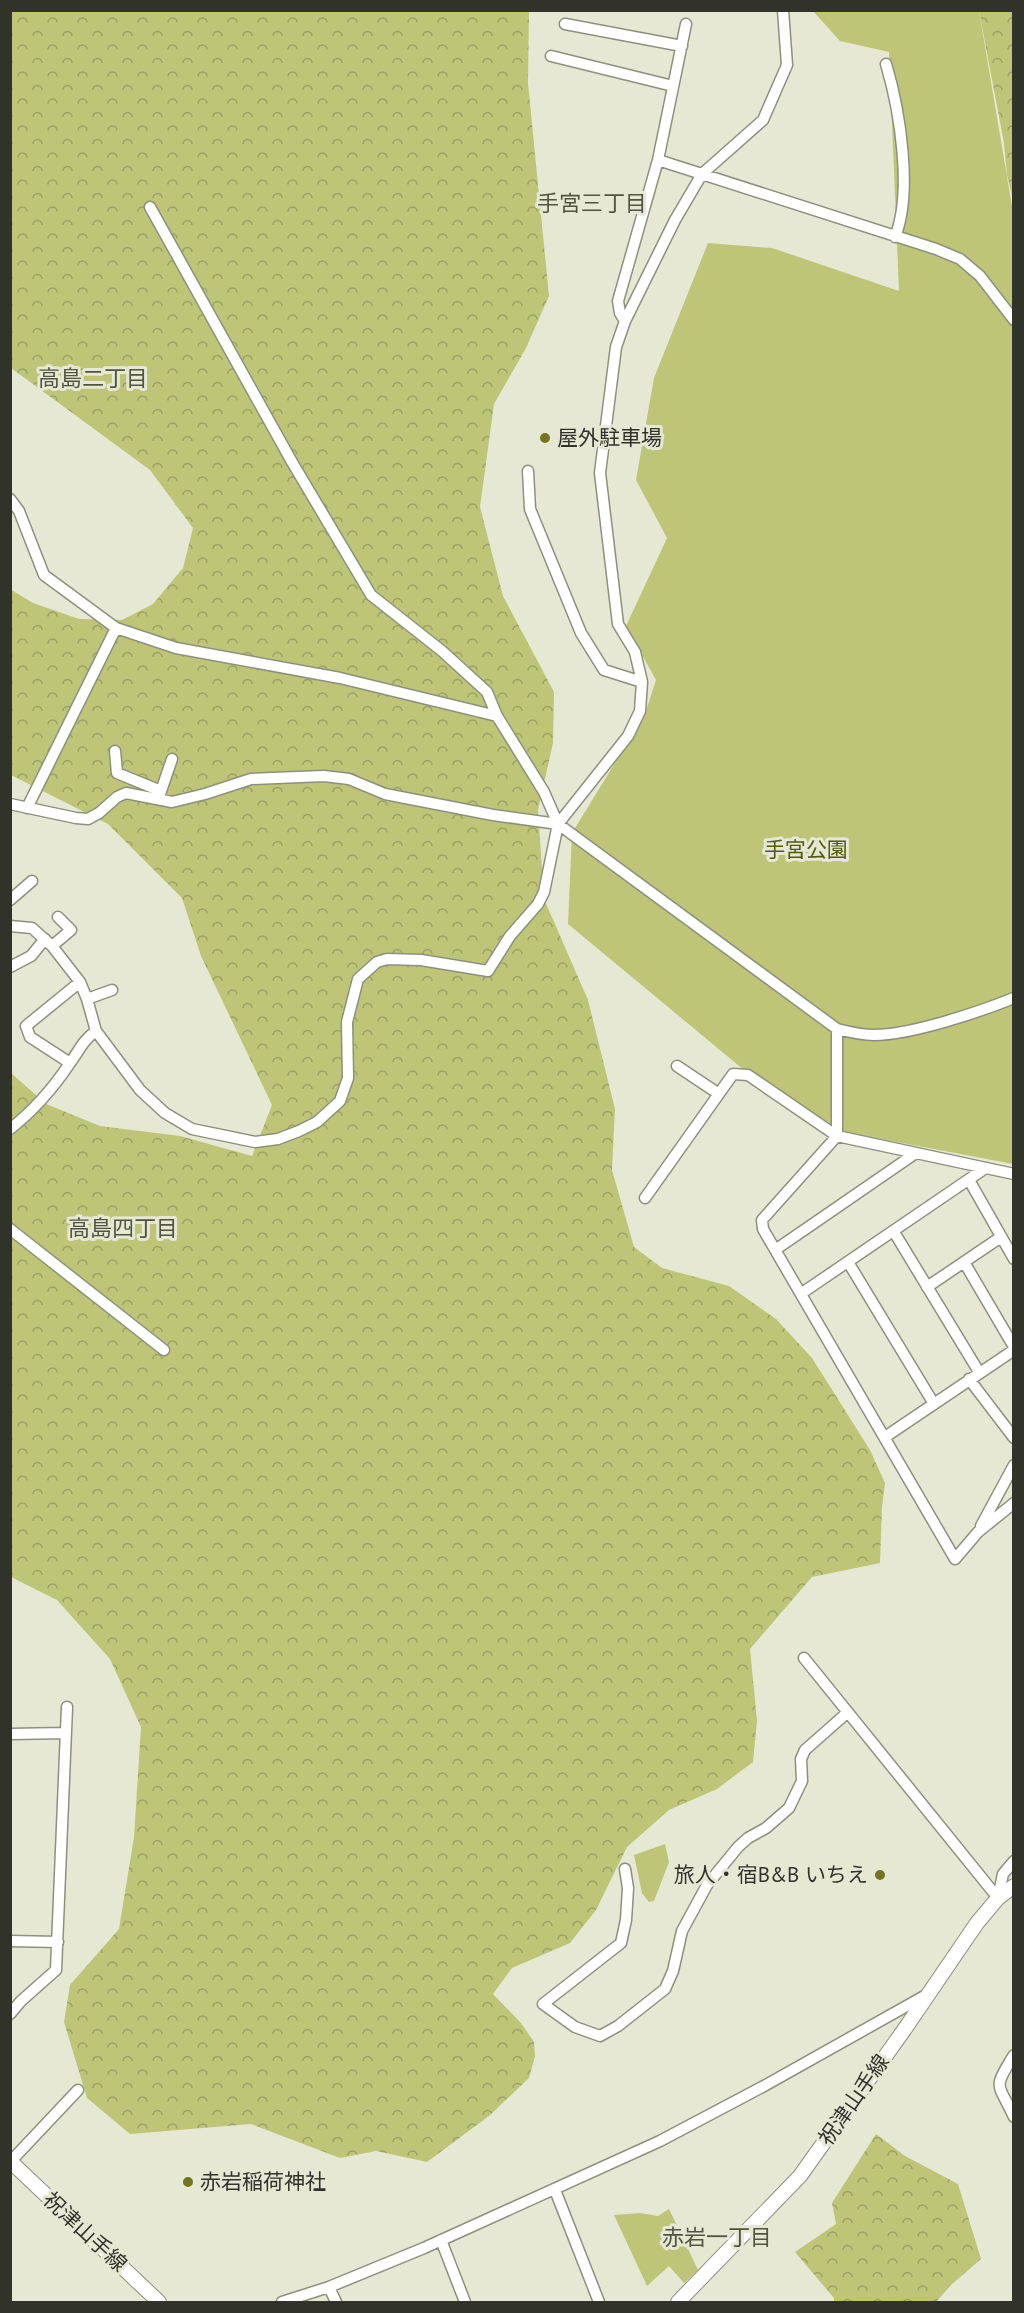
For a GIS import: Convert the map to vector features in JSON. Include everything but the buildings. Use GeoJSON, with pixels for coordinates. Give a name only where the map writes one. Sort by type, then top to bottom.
{"type":"FeatureCollection","features":[{"type":"Feature","properties":{"kind":"street"},"geometry":{"type":"LineString","coordinates":[[11,929],[32,928],[49,943],[80,982],[96,1031],[140,1090],[165,1113],[192,1129],[255,1142],[278,1139],[299,1131],[317,1122],[340,1101],[348,1078],[347,1022],[358,979],[377,962],[387,959],[421,960],[488,971],[510,936],[530,916],[541,898],[558,824],[628,736],[640,711],[642,682],[635,652],[618,624],[600,473],[616,347],[626,321],[675,220],[702,174],[763,120],[786,64],[783,10]]}},
{"type":"Feature","properties":{"kind":"street"},"geometry":{"type":"LineString","coordinates":[[565,24],[682,46]]}},
{"type":"Feature","properties":{"kind":"street"},"geometry":{"type":"LineString","coordinates":[[626,321],[620,313],[618,301],[658,160],[686,24]]}},
{"type":"Feature","properties":{"kind":"street"},"geometry":{"type":"LineString","coordinates":[[551,56],[673,86]]}},
{"type":"Feature","properties":{"kind":"street"},"geometry":{"type":"LineString","coordinates":[[886,64],[896,109],[903,176],[903,209],[895,237]]}},
{"type":"Feature","properties":{"kind":"street"},"geometry":{"type":"LineString","coordinates":[[658,160],[936,249],[960,259],[980,276],[1014,320]]}},
{"type":"Feature","properties":{"kind":"street"},"geometry":{"type":"LineString","coordinates":[[150,207],[298,472],[371,595],[442,651],[487,692],[497,716],[544,792],[558,824]]}},
{"type":"Feature","properties":{"kind":"street"},"geometry":{"type":"LineString","coordinates":[[528,471],[530,508],[581,633],[604,670],[642,682]]}},
{"type":"Feature","properties":{"kind":"street"},"geometry":{"type":"LineString","coordinates":[[10,499],[19,511],[44,575],[116,628],[176,648],[340,678],[497,716]]}},
{"type":"Feature","properties":{"kind":"street"},"geometry":{"type":"LineString","coordinates":[[27,808],[116,628]]}},
{"type":"Feature","properties":{"kind":"street"},"geometry":{"type":"LineString","coordinates":[[116,751],[117,773],[172,802],[251,779],[324,776],[349,779],[396,796],[493,815],[558,824],[837,1029],[874,1035],[904,1032],[1014,998]]}},
{"type":"Feature","properties":{"kind":"street"},"geometry":{"type":"LineString","coordinates":[[159,796],[172,759]]}},
{"type":"Feature","properties":{"kind":"street"},"geometry":{"type":"LineString","coordinates":[[10,804],[88,819],[126,793],[159,796]]}},
{"type":"Feature","properties":{"kind":"street"},"geometry":{"type":"LineString","coordinates":[[10,900],[32,881]]}},
{"type":"Feature","properties":{"kind":"street"},"geometry":{"type":"LineString","coordinates":[[10,967],[70,930],[58,917]]}},
{"type":"Feature","properties":{"kind":"street"},"geometry":{"type":"LineString","coordinates":[[70,1063],[30,1037],[26,1026],[80,982]]}},
{"type":"Feature","properties":{"kind":"street"},"geometry":{"type":"LineString","coordinates":[[87,999],[112,990]]}},
{"type":"Feature","properties":{"kind":"street"},"geometry":{"type":"LineString","coordinates":[[837,1029],[837,1136],[762,1220],[763,1229],[955,1559],[978,1532],[1014,1503]]}},
{"type":"Feature","properties":{"kind":"street"},"geometry":{"type":"LineString","coordinates":[[10,1129],[22,1120],[70,1063],[85,1039],[96,1031]]}},
{"type":"Feature","properties":{"kind":"street"},"geometry":{"type":"LineString","coordinates":[[676,1066],[719,1094]]}},
{"type":"Feature","properties":{"kind":"street"},"geometry":{"type":"LineString","coordinates":[[645,1198],[734,1074],[748,1075],[837,1136],[1014,1174]]}},
{"type":"Feature","properties":{"kind":"street"},"geometry":{"type":"LineString","coordinates":[[775,1250],[916,1154]]}},
{"type":"Feature","properties":{"kind":"street"},"geometry":{"type":"LineString","coordinates":[[802,1293],[984,1169]]}},
{"type":"Feature","properties":{"kind":"street"},"geometry":{"type":"LineString","coordinates":[[969,1180],[1014,1259]]}},
{"type":"Feature","properties":{"kind":"street"},"geometry":{"type":"LineString","coordinates":[[10,1229],[164,1350]]}},
{"type":"Feature","properties":{"kind":"street"},"geometry":{"type":"LineString","coordinates":[[894,1232],[979,1372]]}},
{"type":"Feature","properties":{"kind":"street"},"geometry":{"type":"LineString","coordinates":[[927,1287],[1001,1237]]}},
{"type":"Feature","properties":{"kind":"street"},"geometry":{"type":"LineString","coordinates":[[848,1262],[934,1404]]}},
{"type":"Feature","properties":{"kind":"street"},"geometry":{"type":"LineString","coordinates":[[885,1437],[1014,1348],[964,1262]]}},
{"type":"Feature","properties":{"kind":"street"},"geometry":{"type":"LineString","coordinates":[[969,1380],[1014,1438]]}},
{"type":"Feature","properties":{"kind":"street"},"geometry":{"type":"LineString","coordinates":[[978,1532],[1014,1466]]}},
{"type":"Feature","properties":{"kind":"street"},"geometry":{"type":"LineString","coordinates":[[804,1658],[998,1898]]}},
{"type":"Feature","properties":{"kind":"street"},"geometry":{"type":"LineString","coordinates":[[10,2014],[21,2001],[57,1970],[67,1707]]}},
{"type":"Feature","properties":{"kind":"street"},"geometry":{"type":"LineString","coordinates":[[625,1869],[628,1888],[626,1920],[621,1943],[543,2004],[575,2027],[600,2036],[618,2026],[665,1989],[673,1971],[682,1931],[707,1885],[738,1847],[748,1838],[766,1828],[789,1808],[802,1781],[801,1760],[805,1750],[848,1712]]}},
{"type":"Feature","properties":{"kind":"street"},"geometry":{"type":"LineString","coordinates":[[10,1734],[65,1733]]}},
{"type":"Feature","properties":{"kind":"street"},"geometry":{"type":"LineString","coordinates":[[998,1898],[1003,1874],[1014,1861]]}},
{"type":"Feature","properties":{"kind":"street","name":"祝津山手線"},"geometry":{"type":"LineString","coordinates":[[678,2302],[800,2176],[931,1992],[977,1923],[998,1898],[1014,1886]]}},
{"type":"Feature","properties":{"kind":"street"},"geometry":{"type":"LineString","coordinates":[[10,1941],[58,1942]]}},
{"type":"Feature","properties":{"kind":"street"},"geometry":{"type":"LineString","coordinates":[[282,2302],[329,2287],[441,2241],[660,2141],[764,2086],[931,1992]]}},
{"type":"Feature","properties":{"kind":"street"},"geometry":{"type":"LineString","coordinates":[[1014,2055],[1000,2077],[998,2088],[1014,2117]]}},
{"type":"Feature","properties":{"kind":"street"},"geometry":{"type":"LineString","coordinates":[[11,2161],[78,2090]]}},
{"type":"Feature","properties":{"kind":"street","name":"祝津山手線"},"geometry":{"type":"LineString","coordinates":[[11,2161],[159,2302]]}},
{"type":"Feature","properties":{"kind":"street"},"geometry":{"type":"LineString","coordinates":[[555,2190],[599,2302]]}},
{"type":"Feature","properties":{"kind":"street"},"geometry":{"type":"LineString","coordinates":[[441,2241],[465,2302]]}},
{"type":"Feature","properties":{"kind":"street"},"geometry":{"type":"LineString","coordinates":[[329,2287],[336,2302]]}},
{"type":"Feature","properties":{"kind":"green space"},"geometry":{"type":"Polygon","coordinates":[[[11,11],[529,11],[528,83],[549,296],[526,348],[494,404],[480,507],[503,596],[554,692],[553,743],[538,810],[544,899],[588,1000],[615,1109],[612,1170],[634,1247],[662,1268],[729,1286],[776,1319],[812,1358],[870,1450],[885,1483],[880,1563],[812,1577],[750,1649],[757,1721],[753,1762],[717,1789],[669,1810],[627,1847],[596,1910],[570,1943],[512,1968],[493,1994],[521,2023],[534,2042],[535,2056],[529,2078],[489,2116],[427,2162],[376,2151],[340,2158],[251,2124],[130,2134],[87,2098],[64,2022],[70,1985],[119,1929],[134,1837],[141,1727],[110,1659],[57,1600],[11,1577],[11,1073],[46,1104],[100,1126],[180,1136],[252,1156],[272,1105],[201,956],[182,898],[108,824],[11,775],[10,589],[33,603],[79,619],[122,620],[153,604],[183,568],[193,528],[150,470],[11,368],[11,11]]]}},
{"type":"Feature","properties":{"kind":"green space","name":"手宮公園"},"geometry":{"type":"Polygon","coordinates":[[[813,11],[979,11],[1014,218],[1013,1164],[844,1132],[744,1070],[568,924],[572,833],[645,714],[656,680],[626,626],[667,538],[636,480],[654,378],[708,243],[772,248],[899,291],[889,52],[840,41],[813,11]]]}},
{"type":"Feature","properties":{"kind":"green space"},"geometry":{"type":"Polygon","coordinates":[[[979,11],[1013,11],[1013,200],[1007,175],[1004,143],[979,11]]]}},
{"type":"Feature","properties":{"kind":"green space"},"geometry":{"type":"Polygon","coordinates":[[[665,1844],[669,1862],[654,1901],[649,1902],[642,1893],[634,1855],[665,1844]]]}},
{"type":"Feature","properties":{"kind":"green space"},"geometry":{"type":"Polygon","coordinates":[[[876,2134],[905,2156],[958,2184],[981,2259],[951,2285],[936,2302],[834,2302],[834,2298],[795,2252],[836,2224],[832,2203],[876,2134]]]}},
{"type":"Feature","properties":{"kind":"green space"},"geometry":{"type":"Polygon","coordinates":[[[669,2209],[698,2270],[684,2283],[669,2266],[647,2286],[614,2215],[640,2213],[658,2216],[669,2209]]]}},
{"type":"Feature","properties":{"kind":"place","name":"屋外駐車場"},"geometry":{"type":"Point","coordinates":[545,438]}},
{"type":"Feature","properties":{"kind":"place","name":"旅人・宿B&B いちえ"},"geometry":{"type":"Point","coordinates":[880,1875]}},
{"type":"Feature","properties":{"kind":"place","name":"赤岩稲荷神社"},"geometry":{"type":"Point","coordinates":[188,2182]}},
{"type":"Feature","properties":{"kind":"district","name":"手宮三丁目"},"geometry":{"type":"Point","coordinates":[592,203]}},
{"type":"Feature","properties":{"kind":"district","name":"高島二丁目"},"geometry":{"type":"Point","coordinates":[93,378]}},
{"type":"Feature","properties":{"kind":"district","name":"高島四丁目"},"geometry":{"type":"Point","coordinates":[123,1228]}},
{"type":"Feature","properties":{"kind":"district","name":"赤岩一丁目"},"geometry":{"type":"Point","coordinates":[717,2237]}}]}
